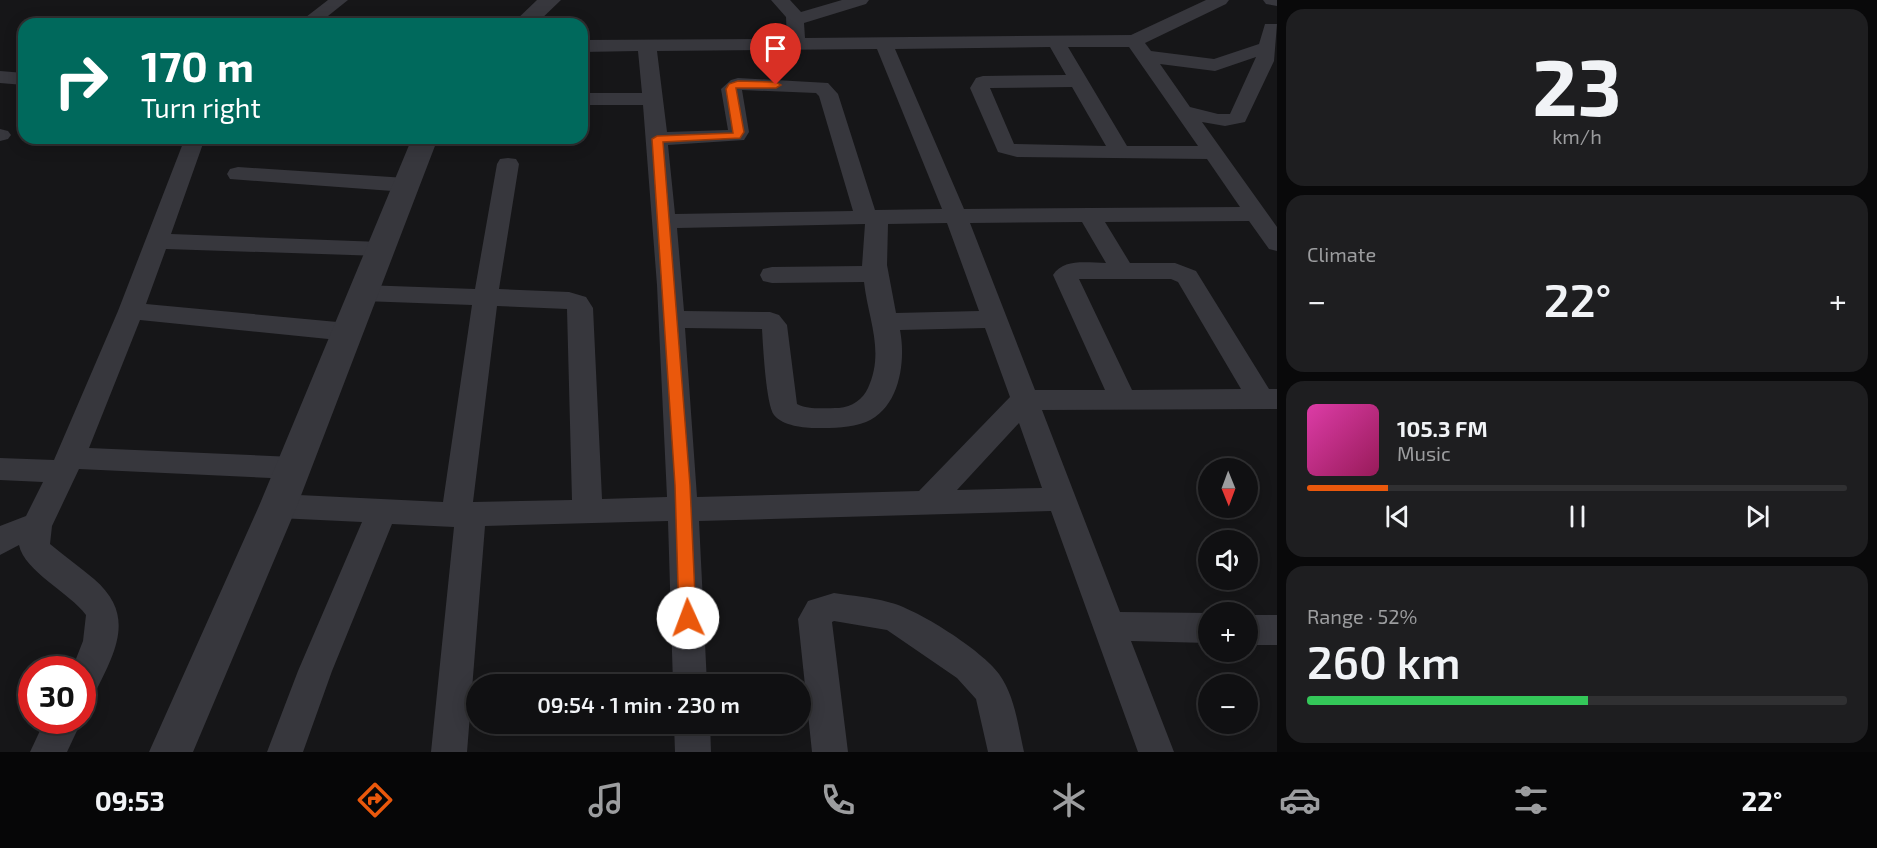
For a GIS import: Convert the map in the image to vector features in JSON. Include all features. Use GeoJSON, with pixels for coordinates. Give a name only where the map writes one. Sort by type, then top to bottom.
{"type":"FeatureCollection","features":[{"type":"Feature","properties":{"kind":"street"},"geometry":{"type":"LineString","coordinates":[[314,18],[339,0]]}},
{"type":"Feature","properties":{"kind":"street"},"geometry":{"type":"LineString","coordinates":[[530,18],[550,0]]}},
{"type":"Feature","properties":{"kind":"street"},"geometry":{"type":"LineString","coordinates":[[780,0],[792,12],[795,20],[796,45]]}},
{"type":"Feature","properties":{"kind":"street"},"geometry":{"type":"LineString","coordinates":[[795,20],[860,0]]}},
{"type":"Feature","properties":{"kind":"street"},"geometry":{"type":"LineString","coordinates":[[1139,48],[1220,0]]}},
{"type":"Feature","properties":{"kind":"street"},"geometry":{"type":"LineString","coordinates":[[1272,0],[1277,1]]}},
{"type":"Feature","properties":{"kind":"street"},"geometry":{"type":"LineString","coordinates":[[588,46],[1056,42],[1139,48],[1215,66],[1269,37],[1265,61],[1238,118],[1222,120],[1183,111]]}},
{"type":"Feature","properties":{"kind":"street"},"geometry":{"type":"LineString","coordinates":[[1056,42],[1120,152]]}},
{"type":"Feature","properties":{"kind":"street"},"geometry":{"type":"LineString","coordinates":[[884,44],[956,216],[1156,752]]}},
{"type":"Feature","properties":{"kind":"street"},"geometry":{"type":"LineString","coordinates":[[647,46],[665,221],[684,508],[690,674]]}},
{"type":"Feature","properties":{"kind":"street"},"geometry":{"type":"LineString","coordinates":[[1139,48],[1277,244]]}},
{"type":"Feature","properties":{"kind":"street"},"geometry":{"type":"LineString","coordinates":[[0,77],[18,78]]}},
{"type":"Feature","properties":{"kind":"street"},"geometry":{"type":"LineString","coordinates":[[1078,81],[983,82],[980,88],[1005,148],[1017,151],[1213,153]]}},
{"type":"Feature","properties":{"kind":"street"},"geometry":{"type":"LineString","coordinates":[[657,139],[736,136],[739,132],[731,89],[738,84],[821,87],[828,94],[871,217],[875,274],[890,347],[889,376],[874,405],[860,414],[845,418],[801,417],[790,414],[784,408],[774,325],[770,321],[671,319]]}},
{"type":"Feature","properties":{"kind":"street"},"geometry":{"type":"LineString","coordinates":[[588,99],[653,99]]}},
{"type":"Feature","properties":{"kind":"street"},"geometry":{"type":"LineString","coordinates":[[93,656],[103,616],[96,601],[36,550],[34,540],[37,526],[67,465],[131,311],[193,144]]}},
{"type":"Feature","properties":{"kind":"street"},"geometry":{"type":"LineString","coordinates":[[171,752],[278,506],[423,144]]}},
{"type":"Feature","properties":{"kind":"street"},"geometry":{"type":"LineString","coordinates":[[448,752],[463,515],[486,296],[508,164]]}},
{"type":"Feature","properties":{"kind":"street"},"geometry":{"type":"LineString","coordinates":[[238,174],[406,185]]}},
{"type":"Feature","properties":{"kind":"street"},"geometry":{"type":"LineString","coordinates":[[665,221],[1256,214]]}},
{"type":"Feature","properties":{"kind":"street"},"geometry":{"type":"LineString","coordinates":[[1090,215],[1122,271]]}},
{"type":"Feature","properties":{"kind":"street"},"geometry":{"type":"LineString","coordinates":[[157,242],[381,249]]}},
{"type":"Feature","properties":{"kind":"street"},"geometry":{"type":"LineString","coordinates":[[1123,399],[1065,275],[1069,271],[1175,271],[1187,277],[1269,399]]}},
{"type":"Feature","properties":{"kind":"street"},"geometry":{"type":"LineString","coordinates":[[772,275],[875,274]]}},
{"type":"Feature","properties":{"kind":"street"},"geometry":{"type":"LineString","coordinates":[[363,293],[486,296],[569,300],[577,303],[580,308],[586,511]]}},
{"type":"Feature","properties":{"kind":"street"},"geometry":{"type":"LineString","coordinates":[[131,311],[348,332]]}},
{"type":"Feature","properties":{"kind":"street"},"geometry":{"type":"LineString","coordinates":[[886,322],[993,319]]}},
{"type":"Feature","properties":{"kind":"street"},"geometry":{"type":"LineString","coordinates":[[927,502],[1024,400],[1269,399]]}},
{"type":"Feature","properties":{"kind":"street"},"geometry":{"type":"LineString","coordinates":[[0,468],[67,465],[293,468]]}},
{"type":"Feature","properties":{"kind":"street"},"geometry":{"type":"LineString","coordinates":[[278,506],[381,513],[463,515],[1061,499]]}},
{"type":"Feature","properties":{"kind":"street"},"geometry":{"type":"LineString","coordinates":[[285,752],[315,671],[381,513]]}},
{"type":"Feature","properties":{"kind":"street"},"geometry":{"type":"LineString","coordinates":[[0,542],[15,532],[37,526]]}},
{"type":"Feature","properties":{"kind":"street"},"geometry":{"type":"LineString","coordinates":[[830,752],[815,619],[820,611],[834,607],[890,616],[899,620],[974,671],[987,685],[1006,752]]}},
{"type":"Feature","properties":{"kind":"street"},"geometry":{"type":"LineString","coordinates":[[1109,626],[1198,628]]}},
{"type":"Feature","properties":{"kind":"street"},"geometry":{"type":"LineString","coordinates":[[1258,630],[1277,630]]}},
{"type":"Feature","properties":{"kind":"street"},"geometry":{"type":"LineString","coordinates":[[48,752],[57,734]]}},
{"type":"Feature","properties":{"kind":"street"},"geometry":{"type":"LineString","coordinates":[[692,734],[693,752]]}},
{"type":"Feature","properties":{"kind":"route"},"geometry":{"type":"LineString","coordinates":[[688,618],[684,508],[665,221],[657,139],[731,138],[736,136],[739,132],[731,89],[733,86],[738,84],[776,85]]}}]}
